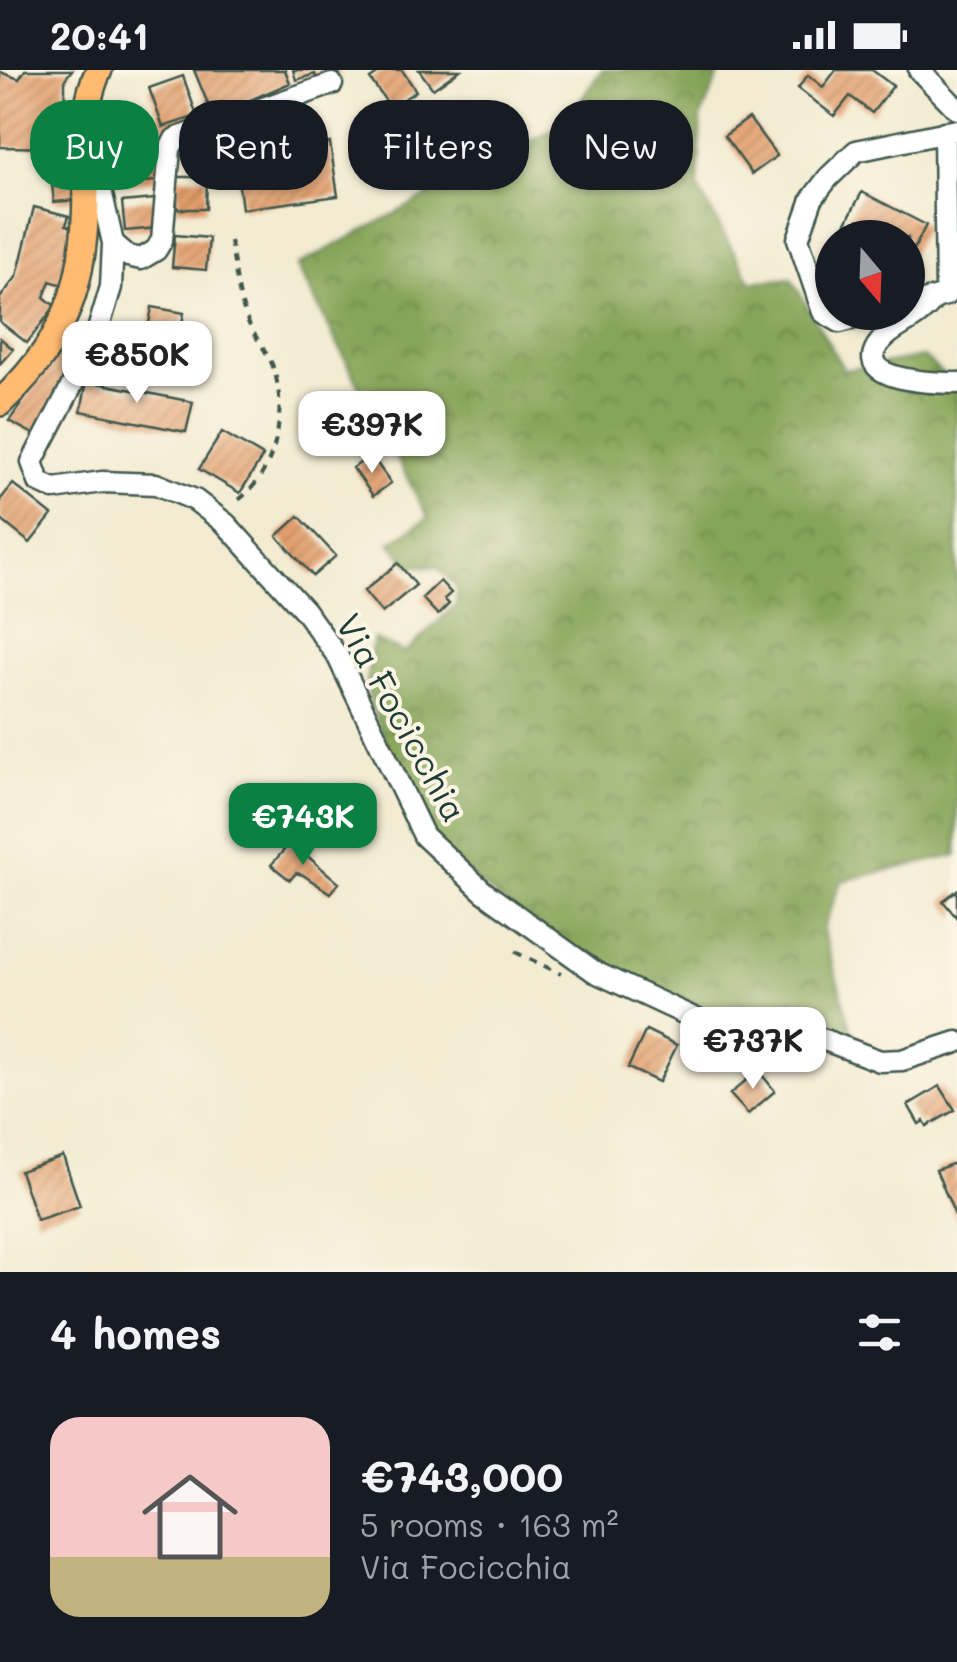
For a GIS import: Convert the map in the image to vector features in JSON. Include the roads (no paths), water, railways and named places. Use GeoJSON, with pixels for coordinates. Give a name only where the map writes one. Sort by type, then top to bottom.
{"type":"FeatureCollection","features":[{"type":"Feature","properties":{"kind":"main road"},"geometry":{"type":"LineString","coordinates":[[88,100],[100,70]]}},
{"type":"Feature","properties":{"kind":"main road"},"geometry":{"type":"LineString","coordinates":[[0,402],[52,344],[74,300],[86,220],[86,190]]}},
{"type":"Feature","properties":{"kind":"street"},"geometry":{"type":"LineString","coordinates":[[919,70],[957,109]]}},
{"type":"Feature","properties":{"kind":"street"},"geometry":{"type":"LineString","coordinates":[[101,190],[113,243],[141,259],[160,244],[174,139],[332,84]]}},
{"type":"Feature","properties":{"kind":"street"},"geometry":{"type":"LineString","coordinates":[[815,284],[798,239],[812,199],[846,158],[856,151],[951,131],[946,295],[925,301]]}},
{"type":"Feature","properties":{"kind":"street","name":"Via Focicchia"},"geometry":{"type":"LineString","coordinates":[[113,243],[111,287],[94,343],[66,403],[35,453],[32,472],[48,488],[110,481],[156,484],[205,506],[236,533],[329,644],[350,679],[392,777],[424,836],[446,860],[503,907],[603,977],[724,1032],[774,1042],[822,1039],[880,1062],[902,1060],[957,1042]]}},
{"type":"Feature","properties":{"kind":"street"},"geometry":{"type":"LineString","coordinates":[[936,298],[919,319],[883,339],[876,350],[877,364],[888,375],[908,380],[957,383]]}}]}
